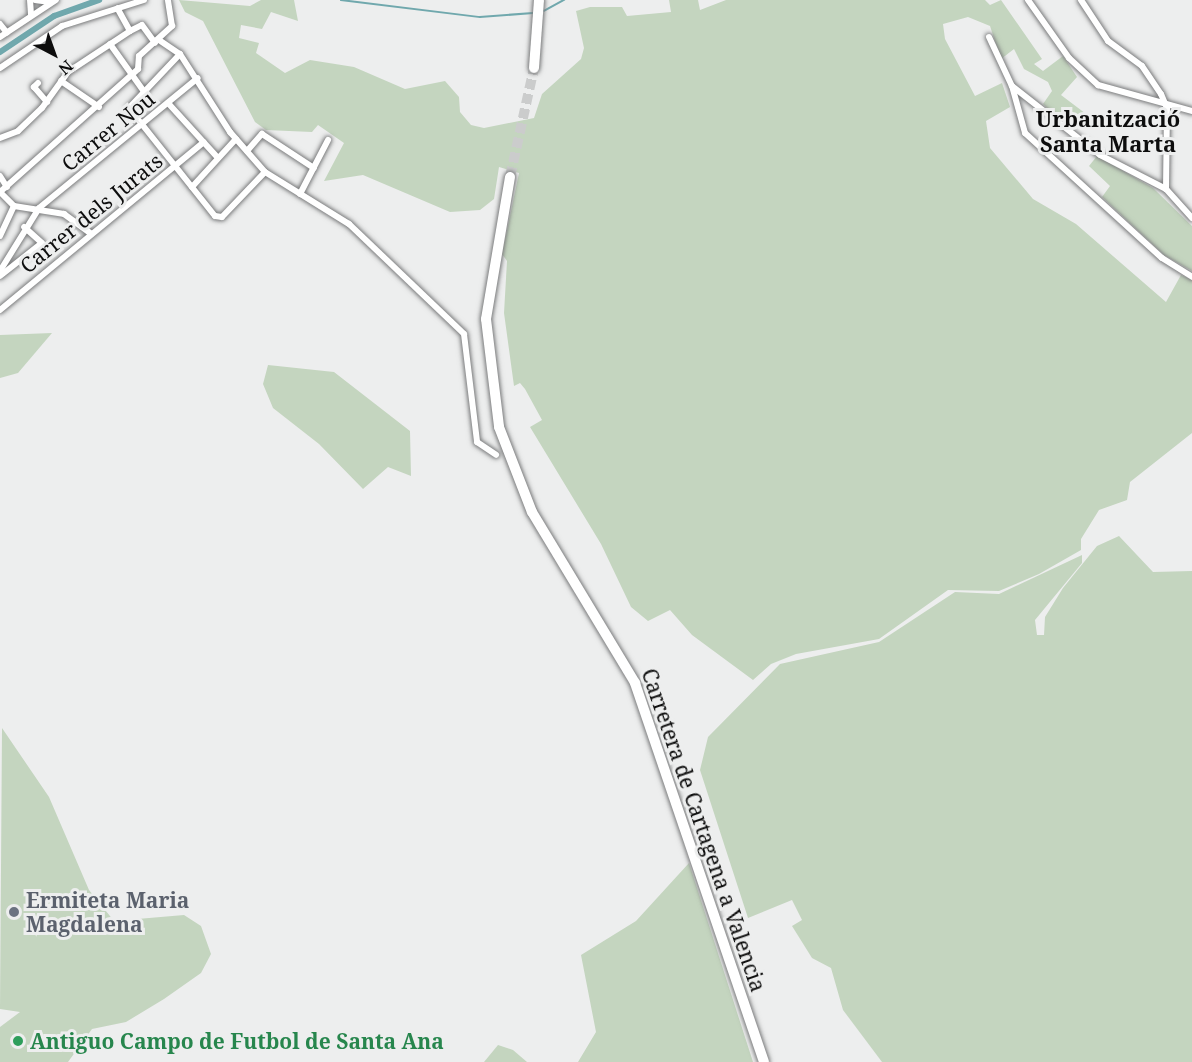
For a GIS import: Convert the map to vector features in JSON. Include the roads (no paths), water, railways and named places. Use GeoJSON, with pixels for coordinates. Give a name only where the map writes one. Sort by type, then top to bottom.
{"type":"FeatureCollection","features":[{"type":"Feature","properties":{"kind":"highway"},"geometry":{"type":"LineString","coordinates":[[534,68],[542,0]]}},
{"type":"Feature","properties":{"kind":"highway","name":"Carretera de Cartagena a Valencia"},"geometry":{"type":"LineString","coordinates":[[510,177],[486,311],[487,360],[499,427],[532,512],[635,683],[764,1062]]}},
{"type":"Feature","properties":{"kind":"street"},"geometry":{"type":"LineString","coordinates":[[29,18],[34,11],[33,0],[56,0]]}},
{"type":"Feature","properties":{"kind":"street"},"geometry":{"type":"LineString","coordinates":[[0,37],[56,0]]}},
{"type":"Feature","properties":{"kind":"street"},"geometry":{"type":"LineString","coordinates":[[0,68],[62,26],[144,0]]}},
{"type":"Feature","properties":{"kind":"street"},"geometry":{"type":"LineString","coordinates":[[92,234],[64,214],[39,208],[14,206],[0,192],[99,107],[140,66],[139,56],[172,26],[168,0]]}},
{"type":"Feature","properties":{"kind":"street"},"geometry":{"type":"LineString","coordinates":[[1028,0],[1069,58],[1098,85],[1167,108],[1192,111]]}},
{"type":"Feature","properties":{"kind":"street"},"geometry":{"type":"LineString","coordinates":[[1081,0],[1108,41],[1142,66],[1167,108],[1166,189]]}},
{"type":"Feature","properties":{"kind":"street"},"geometry":{"type":"LineString","coordinates":[[117,8],[130,31]]}},
{"type":"Feature","properties":{"kind":"street"},"geometry":{"type":"LineString","coordinates":[[0,24],[7,33]]}},
{"type":"Feature","properties":{"kind":"street"},"geometry":{"type":"LineString","coordinates":[[0,138],[18,131],[47,102],[61,81],[110,44],[142,25],[157,41],[180,54],[198,78],[236,139],[265,172],[350,224],[464,334],[477,442],[496,455]]}},
{"type":"Feature","properties":{"kind":"street"},"geometry":{"type":"LineString","coordinates":[[989,37],[1012,86],[1025,133],[1162,258],[1192,277]]}},
{"type":"Feature","properties":{"kind":"street"},"geometry":{"type":"LineString","coordinates":[[110,44],[145,93]]}},
{"type":"Feature","properties":{"kind":"street"},"geometry":{"type":"LineString","coordinates":[[180,54],[129,108],[215,216],[222,217],[265,172]]}},
{"type":"Feature","properties":{"kind":"street","name":"Carrer Nou"},"geometry":{"type":"LineString","coordinates":[[0,274],[24,227],[39,208],[198,78]]}},
{"type":"Feature","properties":{"kind":"street"},"geometry":{"type":"LineString","coordinates":[[61,81],[99,107]]}},
{"type":"Feature","properties":{"kind":"street"},"geometry":{"type":"LineString","coordinates":[[38,83],[34,87],[47,102]]}},
{"type":"Feature","properties":{"kind":"street"},"geometry":{"type":"LineString","coordinates":[[1012,86],[1100,155],[1166,189],[1192,218]]}},
{"type":"Feature","properties":{"kind":"street"},"geometry":{"type":"LineString","coordinates":[[168,103],[218,158]]}},
{"type":"Feature","properties":{"kind":"street"},"geometry":{"type":"LineString","coordinates":[[247,151],[262,134],[314,168]]}},
{"type":"Feature","properties":{"kind":"street"},"geometry":{"type":"LineString","coordinates":[[192,187],[236,139]]}},
{"type":"Feature","properties":{"kind":"street"},"geometry":{"type":"LineString","coordinates":[[300,194],[328,140]]}},
{"type":"Feature","properties":{"kind":"street","name":"Carrer dels Jurats"},"geometry":{"type":"LineString","coordinates":[[0,310],[204,142]]}},
{"type":"Feature","properties":{"kind":"street"},"geometry":{"type":"LineString","coordinates":[[0,176],[7,188]]}},
{"type":"Feature","properties":{"kind":"street"},"geometry":{"type":"LineString","coordinates":[[0,236],[14,206]]}},
{"type":"Feature","properties":{"kind":"street"},"geometry":{"type":"LineString","coordinates":[[0,274],[42,243],[24,227]]}},
{"type":"Feature","properties":{"kind":"waterway"},"geometry":{"type":"LineString","coordinates":[[0,52],[54,16],[99,0]]}},
{"type":"Feature","properties":{"kind":"waterway"},"geometry":{"type":"LineString","coordinates":[[341,0],[480,17],[533,13]]}},
{"type":"Feature","properties":{"kind":"waterway"},"geometry":{"type":"LineString","coordinates":[[544,11],[564,0]]}},
{"type":"Feature","properties":{"kind":"tunnel"},"geometry":{"type":"LineString","coordinates":[[510,177],[534,68]]}},
{"type":"Feature","properties":{"kind":"place","name":"Ermiteta Maria Magdalena"},"geometry":{"type":"Point","coordinates":[14,912]}},
{"type":"Feature","properties":{"kind":"place","name":"Antiguo Campo de Futbol de Santa Ana"},"geometry":{"type":"Point","coordinates":[18,1041]}},
{"type":"Feature","properties":{"kind":"district","name":"Urbanització Santa Marta"},"geometry":{"type":"Point","coordinates":[1108,130]}}]}
